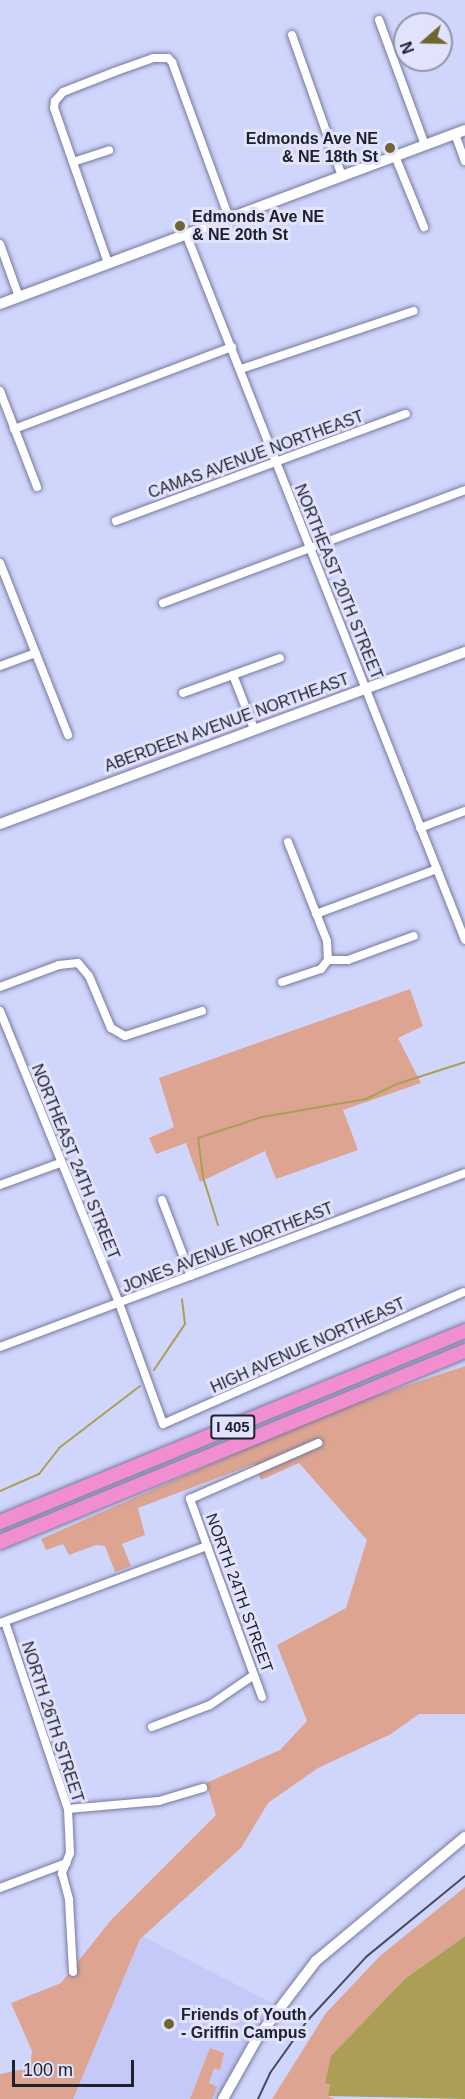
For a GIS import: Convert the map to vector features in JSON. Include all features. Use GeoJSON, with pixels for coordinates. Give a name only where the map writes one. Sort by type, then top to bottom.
{"type":"FeatureCollection","features":[{"type":"Feature","properties":{"kind":"highway","name":"I 405"},"geometry":{"type":"LineString","coordinates":[[0,1522],[465,1331]]}},
{"type":"Feature","properties":{"kind":"highway","name":"I 405"},"geometry":{"type":"LineString","coordinates":[[0,1542],[465,1351]]}},
{"type":"Feature","properties":{"kind":"street"},"geometry":{"type":"LineString","coordinates":[[379,20],[425,145]]}},
{"type":"Feature","properties":{"kind":"street"},"geometry":{"type":"LineString","coordinates":[[292,35],[342,176]]}},
{"type":"Feature","properties":{"kind":"street"},"geometry":{"type":"LineString","coordinates":[[108,263],[73,162],[55,101],[73,87],[153,58],[168,58],[175,67],[229,218]]}},
{"type":"Feature","properties":{"kind":"street"},"geometry":{"type":"LineString","coordinates":[[0,304],[460,132],[465,161]]}},
{"type":"Feature","properties":{"kind":"street"},"geometry":{"type":"LineString","coordinates":[[73,162],[109,150]]}},
{"type":"Feature","properties":{"kind":"street"},"geometry":{"type":"LineString","coordinates":[[395,156],[424,227]]}},
{"type":"Feature","properties":{"kind":"street","name":"NORTHEAST 20TH STREET"},"geometry":{"type":"LineString","coordinates":[[186,234],[465,940]]}},
{"type":"Feature","properties":{"kind":"street"},"geometry":{"type":"LineString","coordinates":[[0,244],[19,297]]}},
{"type":"Feature","properties":{"kind":"street"},"geometry":{"type":"LineString","coordinates":[[241,369],[413,311]]}},
{"type":"Feature","properties":{"kind":"street"},"geometry":{"type":"LineString","coordinates":[[14,429],[232,347]]}},
{"type":"Feature","properties":{"kind":"street"},"geometry":{"type":"LineString","coordinates":[[0,391],[37,487]]}},
{"type":"Feature","properties":{"kind":"street","name":"CAMAS AVENUE NORTHEAST"},"geometry":{"type":"LineString","coordinates":[[116,520],[406,414]]}},
{"type":"Feature","properties":{"kind":"street"},"geometry":{"type":"LineString","coordinates":[[163,603],[465,490]]}},
{"type":"Feature","properties":{"kind":"street"},"geometry":{"type":"LineString","coordinates":[[0,563],[68,735]]}},
{"type":"Feature","properties":{"kind":"street","name":"ABERDEEN AVENUE NORTHEAST"},"geometry":{"type":"LineString","coordinates":[[0,824],[465,652]]}},
{"type":"Feature","properties":{"kind":"street"},"geometry":{"type":"LineString","coordinates":[[0,666],[36,653]]}},
{"type":"Feature","properties":{"kind":"street"},"geometry":{"type":"LineString","coordinates":[[183,693],[280,658]]}},
{"type":"Feature","properties":{"kind":"street"},"geometry":{"type":"LineString","coordinates":[[233,675],[254,729]]}},
{"type":"Feature","properties":{"kind":"street"},"geometry":{"type":"LineString","coordinates":[[420,828],[465,812]]}},
{"type":"Feature","properties":{"kind":"street"},"geometry":{"type":"LineString","coordinates":[[282,982],[321,969],[328,960],[328,948],[288,842]]}},
{"type":"Feature","properties":{"kind":"street"},"geometry":{"type":"LineString","coordinates":[[316,914],[437,869]]}},
{"type":"Feature","properties":{"kind":"street"},"geometry":{"type":"LineString","coordinates":[[328,960],[348,960],[414,936]]}},
{"type":"Feature","properties":{"kind":"street"},"geometry":{"type":"LineString","coordinates":[[0,987],[59,965],[78,963],[89,976],[107,1021],[118,1033],[138,1035],[202,1011]]}},
{"type":"Feature","properties":{"kind":"street","name":"NORTHEAST 24TH STREET"},"geometry":{"type":"LineString","coordinates":[[0,1011],[119,1303],[163,1424]]}},
{"type":"Feature","properties":{"kind":"street"},"geometry":{"type":"LineString","coordinates":[[0,1185],[60,1162]]}},
{"type":"Feature","properties":{"kind":"street","name":"JONES AVENUE NORTHEAST"},"geometry":{"type":"LineString","coordinates":[[0,1347],[465,1173]]}},
{"type":"Feature","properties":{"kind":"street"},"geometry":{"type":"LineString","coordinates":[[162,1200],[191,1276]]}},
{"type":"Feature","properties":{"kind":"street","name":"HIGH AVENUE NORTHEAST"},"geometry":{"type":"LineString","coordinates":[[163,1424],[463,1292]]}},
{"type":"Feature","properties":{"kind":"street","name":"NORTH 24TH STREET"},"geometry":{"type":"LineString","coordinates":[[262,1697],[190,1498],[318,1443]]}},
{"type":"Feature","properties":{"kind":"street"},"geometry":{"type":"LineString","coordinates":[[3,1622],[207,1546]]}},
{"type":"Feature","properties":{"kind":"street","name":"NORTH 26TH STREET"},"geometry":{"type":"LineString","coordinates":[[3,1622],[68,1809],[70,1853],[62,1873],[69,1900],[73,1972]]}},
{"type":"Feature","properties":{"kind":"street"},"geometry":{"type":"LineString","coordinates":[[152,1727],[210,1705],[254,1675]]}},
{"type":"Feature","properties":{"kind":"street"},"geometry":{"type":"LineString","coordinates":[[68,1809],[143,1804],[203,1788]]}},
{"type":"Feature","properties":{"kind":"street"},"geometry":{"type":"LineString","coordinates":[[223,2099],[258,2037],[316,1961],[465,1837]]}},
{"type":"Feature","properties":{"kind":"street"},"geometry":{"type":"LineString","coordinates":[[0,1888],[67,1862]]}},
{"type":"Feature","properties":{"kind":"shaded area"},"geometry":{"type":"Polygon","coordinates":[[[410,989],[423,1026],[398,1038],[421,1083],[343,1110],[358,1150],[276,1179],[265,1151],[200,1182],[186,1143],[156,1154],[149,1138],[174,1127],[159,1078],[410,989]]]}},
{"type":"Feature","properties":{"kind":"shaded area"},"geometry":{"type":"Polygon","coordinates":[[[465,1366],[465,1714],[419,1714],[391,1734],[318,1768],[268,1803],[241,1848],[140,1939],[73,2099],[0,2099],[0,2074],[30,2068],[32,2051],[11,2003],[61,1983],[111,1920],[216,1815],[206,1783],[280,1750],[307,1721],[277,1645],[346,1608],[367,1540],[299,1463],[261,1480],[254,1464],[138,1508],[145,1535],[122,1544],[131,1566],[115,1572],[105,1546],[96,1545],[69,1555],[63,1544],[46,1550],[41,1539],[334,1410],[465,1366]]]}},
{"type":"Feature","properties":{"kind":"shaded area"},"geometry":{"type":"Polygon","coordinates":[[[465,1887],[465,1936],[406,1978],[330,2084],[328,2096],[335,2099],[272,2099],[326,2013],[380,1956],[465,1887]]]}},
{"type":"Feature","properties":{"kind":"shaded area","name":"Friends of Youth - Griffin Campus"},"geometry":{"type":"Polygon","coordinates":[[[142,1936],[272,2003],[241,2053],[219,2099],[45,2099],[92,2001],[142,1936]]]}},
{"type":"Feature","properties":{"kind":"shaded area"},"geometry":{"type":"Polygon","coordinates":[[[465,1936],[465,2099],[328,2096],[330,2084],[325,2083],[331,2056],[406,1978],[465,1936]]]}},
{"type":"Feature","properties":{"kind":"shaded area"},"geometry":{"type":"Polygon","coordinates":[[[210,2048],[224,2053],[220,2070],[214,2068],[209,2083],[217,2087],[212,2099],[190,2099],[210,2048]]]}},
{"type":"Feature","properties":{"kind":"waterway"},"geometry":{"type":"LineString","coordinates":[[218,1225],[203,1177],[198,1138],[262,1117],[366,1099],[397,1084],[465,1062]]}},
{"type":"Feature","properties":{"kind":"waterway"},"geometry":{"type":"LineString","coordinates":[[154,1370],[185,1324],[182,1299]]}},
{"type":"Feature","properties":{"kind":"waterway"},"geometry":{"type":"LineString","coordinates":[[0,1491],[39,1474],[59,1448],[140,1386]]}},
{"type":"Feature","properties":{"kind":"railway"},"geometry":{"type":"LineString","coordinates":[[258,2099],[270,2073],[307,2021],[366,1957],[465,1876]]}},
{"type":"Feature","properties":{"kind":"place","name":"Edmonds Ave NE & NE 18th St"},"geometry":{"type":"Point","coordinates":[390,148]}},
{"type":"Feature","properties":{"kind":"place","name":"Edmonds Ave NE & NE 20th St"},"geometry":{"type":"Point","coordinates":[180,226]}},
{"type":"Feature","properties":{"kind":"place","name":"Friends of Youth - Griffin Campus"},"geometry":{"type":"Point","coordinates":[169,2024]}}]}
